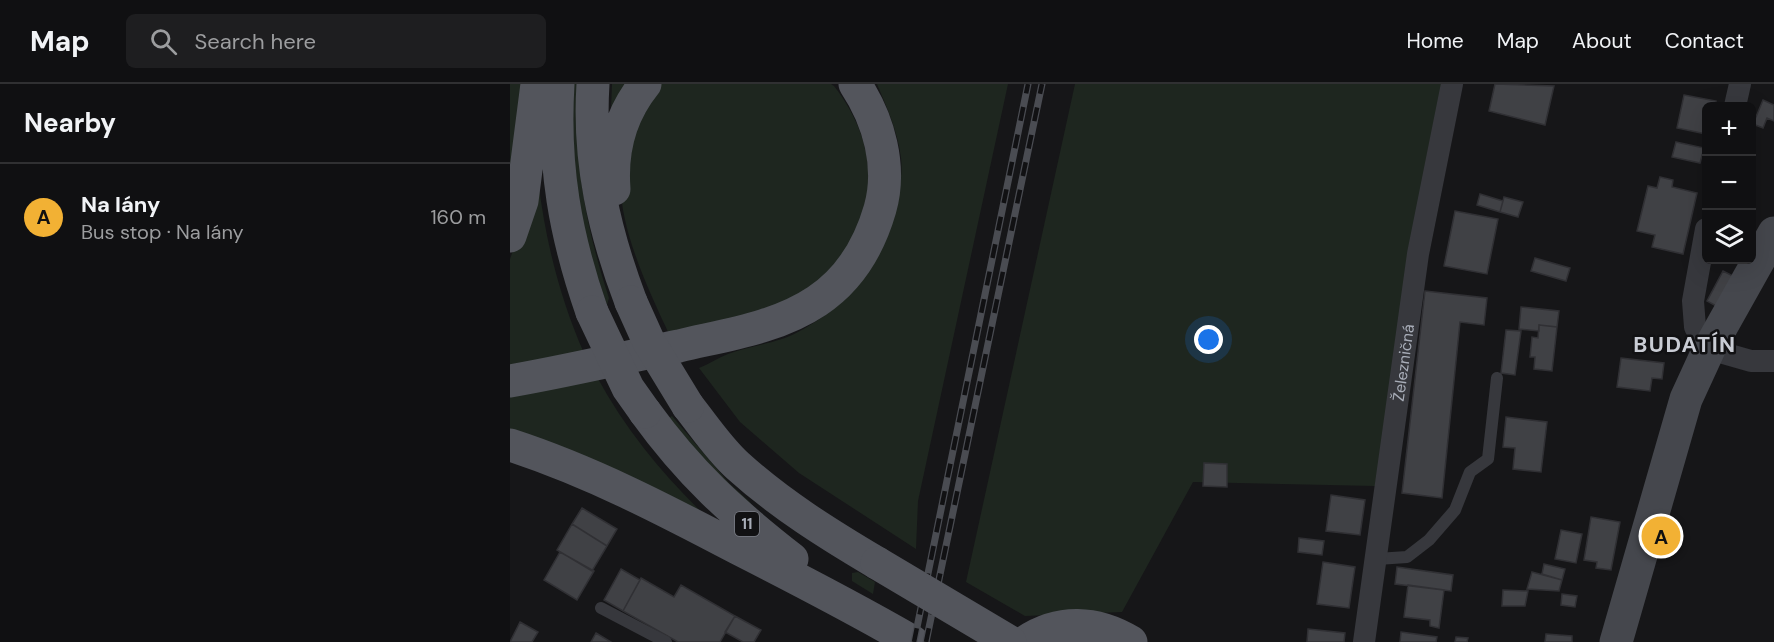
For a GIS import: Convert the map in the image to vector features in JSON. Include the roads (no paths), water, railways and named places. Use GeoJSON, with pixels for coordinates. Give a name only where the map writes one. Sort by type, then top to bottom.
{"type":"FeatureCollection","features":[{"type":"Feature","properties":{"kind":"main road"},"geometry":{"type":"LineString","coordinates":[[510,236],[522,201],[537,84]]}},
{"type":"Feature","properties":{"kind":"main road","name":"11"},"geometry":{"type":"LineString","coordinates":[[558,84],[556,122],[561,193],[568,236],[592,312],[628,388],[675,454],[732,512],[868,616],[913,642]]}},
{"type":"Feature","properties":{"kind":"main road","name":"11"},"geometry":{"type":"LineString","coordinates":[[593,84],[591,121],[598,193],[626,288],[649,342],[688,406],[736,464],[821,530],[1010,642]]}},
{"type":"Feature","properties":{"kind":"main road"},"geometry":{"type":"LineString","coordinates":[[626,288],[612,170],[614,149],[626,114],[645,84]]}},
{"type":"Feature","properties":{"kind":"main road"},"geometry":{"type":"LineString","coordinates":[[510,381],[739,332],[782,319],[817,301],[839,283],[851,271],[870,239],[882,203],[884,186],[882,145],[866,101],[855,84]]}},
{"type":"Feature","properties":{"kind":"main road"},"geometry":{"type":"LineString","coordinates":[[510,445],[557,460],[627,491],[868,616]]}},
{"type":"Feature","properties":{"kind":"main road"},"geometry":{"type":"LineString","coordinates":[[1025,642],[1040,632],[1077,624],[1115,632],[1131,642]]}},
{"type":"Feature","properties":{"kind":"street","name":"Železničná"},"geometry":{"type":"LineString","coordinates":[[1364,642],[1418,254],[1452,84]]}},
{"type":"Feature","properties":{"kind":"street"},"geometry":{"type":"LineString","coordinates":[[1736,102],[1740,84]]}},
{"type":"Feature","properties":{"kind":"street"},"geometry":{"type":"LineString","coordinates":[[1616,642],[1686,399],[1708,349],[1774,233]]}},
{"type":"Feature","properties":{"kind":"street"},"geometry":{"type":"LineString","coordinates":[[1702,255],[1693,302],[1695,327],[1708,349],[1751,361],[1774,361]]}},
{"type":"Feature","properties":{"kind":"lane"},"geometry":{"type":"LineString","coordinates":[[1377,559],[1407,557],[1429,540],[1455,510],[1470,472],[1488,459],[1497,378]]}},
{"type":"Feature","properties":{"kind":"lane"},"geometry":{"type":"LineString","coordinates":[[601,608],[666,642]]}},
{"type":"Feature","properties":{"kind":"railway"},"geometry":{"type":"LineString","coordinates":[[914,642],[1028,84]]}},
{"type":"Feature","properties":{"kind":"railway"},"geometry":{"type":"LineString","coordinates":[[926,642],[1042,84]]}},
{"type":"Feature","properties":{"kind":"place","name":"Na lány"},"geometry":{"type":"Point","coordinates":[1661,536]}},
{"type":"Feature","properties":{"kind":"district","name":"BUDATÍN"},"geometry":{"type":"Point","coordinates":[1685,344]}}]}
